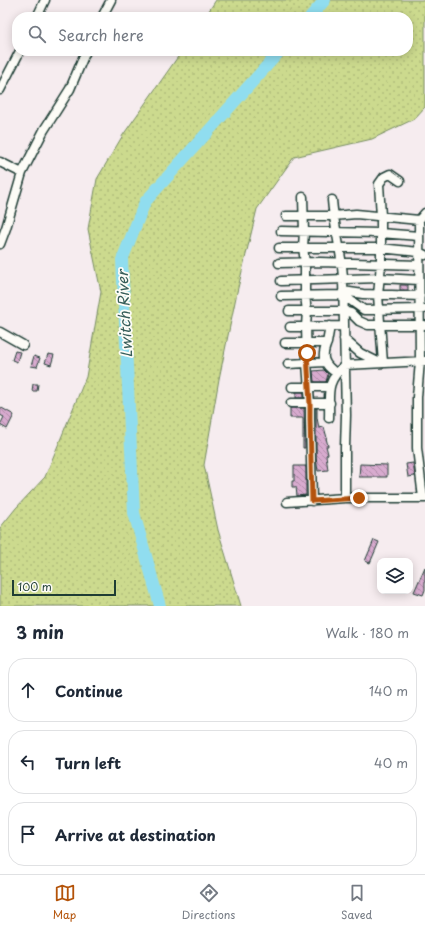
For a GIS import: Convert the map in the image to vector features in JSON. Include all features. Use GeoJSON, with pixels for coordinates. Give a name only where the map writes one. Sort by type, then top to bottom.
{"type":"FeatureCollection","features":[{"type":"Feature","properties":{"kind":"street"},"geometry":{"type":"LineString","coordinates":[[39,12],[45,0]]}},
{"type":"Feature","properties":{"kind":"street"},"geometry":{"type":"LineString","coordinates":[[105,12],[111,0]]}},
{"type":"Feature","properties":{"kind":"street"},"geometry":{"type":"LineString","coordinates":[[0,90],[17,56]]}},
{"type":"Feature","properties":{"kind":"street"},"geometry":{"type":"LineString","coordinates":[[0,244],[22,173],[44,130],[70,90],[84,56]]}},
{"type":"Feature","properties":{"kind":"street"},"geometry":{"type":"LineString","coordinates":[[0,162],[22,173]]}},
{"type":"Feature","properties":{"kind":"street"},"geometry":{"type":"LineString","coordinates":[[382,364],[381,325],[378,295],[380,278],[381,216],[379,184],[384,177],[390,174],[400,182]]}},
{"type":"Feature","properties":{"kind":"street"},"geometry":{"type":"LineString","coordinates":[[303,198],[303,247],[307,310],[307,363],[310,387],[312,501]]}},
{"type":"Feature","properties":{"kind":"street"},"geometry":{"type":"LineString","coordinates":[[332,200],[333,216],[340,247],[343,279],[346,415],[345,498]]}},
{"type":"Feature","properties":{"kind":"street"},"geometry":{"type":"LineString","coordinates":[[288,502],[345,498],[424,498],[417,448],[417,397],[423,361],[421,278],[419,265],[422,254],[419,220],[425,213]]}},
{"type":"Feature","properties":{"kind":"street"},"geometry":{"type":"LineString","coordinates":[[286,216],[333,216],[356,214],[419,220]]}},
{"type":"Feature","properties":{"kind":"street"},"geometry":{"type":"LineString","coordinates":[[281,231],[380,233],[421,240]]}},
{"type":"Feature","properties":{"kind":"street"},"geometry":{"type":"LineString","coordinates":[[279,248],[380,248],[422,254]]}},
{"type":"Feature","properties":{"kind":"street"},"geometry":{"type":"LineString","coordinates":[[279,263],[419,265]]}},
{"type":"Feature","properties":{"kind":"street"},"geometry":{"type":"LineString","coordinates":[[281,281],[421,278]]}},
{"type":"Feature","properties":{"kind":"street"},"geometry":{"type":"LineString","coordinates":[[343,293],[364,310],[422,309]]}},
{"type":"Feature","properties":{"kind":"street"},"geometry":{"type":"LineString","coordinates":[[281,296],[343,293],[378,295],[421,294]]}},
{"type":"Feature","properties":{"kind":"street"},"geometry":{"type":"LineString","coordinates":[[289,311],[307,310],[351,313],[358,321],[368,325],[422,325]]}},
{"type":"Feature","properties":{"kind":"street"},"geometry":{"type":"LineString","coordinates":[[330,326],[327,343],[323,353],[325,362],[330,370],[336,373]]}},
{"type":"Feature","properties":{"kind":"street"},"geometry":{"type":"LineString","coordinates":[[290,327],[344,326]]}},
{"type":"Feature","properties":{"kind":"street"},"geometry":{"type":"LineString","coordinates":[[0,332],[23,345]]}},
{"type":"Feature","properties":{"kind":"street"},"geometry":{"type":"LineString","coordinates":[[344,339],[360,353],[382,364]]}},
{"type":"Feature","properties":{"kind":"street"},"geometry":{"type":"LineString","coordinates":[[285,343],[327,343]]}},
{"type":"Feature","properties":{"kind":"street"},"geometry":{"type":"LineString","coordinates":[[329,418],[331,381],[336,373],[345,365],[423,361]]}},
{"type":"Feature","properties":{"kind":"street"},"geometry":{"type":"LineString","coordinates":[[288,364],[325,362]]}},
{"type":"Feature","properties":{"kind":"street"},"geometry":{"type":"LineString","coordinates":[[292,387],[330,388]]}},
{"type":"Feature","properties":{"kind":"street"},"geometry":{"type":"LineString","coordinates":[[291,403],[330,403]]}},
{"type":"Feature","properties":{"kind":"green space"},"geometry":{"type":"Polygon","coordinates":[[[216,0],[425,0],[425,107],[414,119],[372,139],[294,157],[257,209],[237,292],[219,379],[204,465],[218,530],[241,606],[0,606],[0,528],[16,508],[45,477],[86,377],[101,292],[88,229],[97,179],[123,135],[178,56],[413,56],[413,12],[208,12],[216,0]]]}},
{"type":"Feature","properties":{"kind":"building"},"geometry":{"type":"Polygon","coordinates":[[[400,285],[408,285],[408,290],[400,290],[400,285]]]}},
{"type":"Feature","properties":{"kind":"building"},"geometry":{"type":"Polygon","coordinates":[[[15,351],[20,352],[17,362],[12,360],[15,351]]]}},
{"type":"Feature","properties":{"kind":"building"},"geometry":{"type":"Polygon","coordinates":[[[48,354],[54,355],[51,365],[45,363],[48,354]]]}},
{"type":"Feature","properties":{"kind":"building"},"geometry":{"type":"Polygon","coordinates":[[[34,356],[40,358],[37,367],[31,366],[34,356]]]}},
{"type":"Feature","properties":{"kind":"building"},"geometry":{"type":"Polygon","coordinates":[[[324,370],[328,374],[326,382],[314,382],[313,371],[324,370]]]}},
{"type":"Feature","properties":{"kind":"building"},"geometry":{"type":"Polygon","coordinates":[[[33,384],[38,384],[37,391],[32,391],[33,384]]]}},
{"type":"Feature","properties":{"kind":"building"},"geometry":{"type":"Polygon","coordinates":[[[296,392],[304,392],[304,398],[296,398],[296,392]]]}},
{"type":"Feature","properties":{"kind":"building"},"geometry":{"type":"Polygon","coordinates":[[[0,407],[14,415],[7,429],[0,425],[4,417],[0,415],[0,407]]]}},
{"type":"Feature","properties":{"kind":"building"},"geometry":{"type":"Polygon","coordinates":[[[290,408],[304,408],[305,448],[303,448],[303,418],[290,418],[290,408]]]}},
{"type":"Feature","properties":{"kind":"building"},"geometry":{"type":"Polygon","coordinates":[[[316,408],[319,428],[324,427],[327,438],[328,446],[326,446],[328,454],[326,455],[328,470],[318,471],[316,458],[316,408]]]}},
{"type":"Feature","properties":{"kind":"building"},"geometry":{"type":"Polygon","coordinates":[[[413,463],[415,476],[408,477],[406,464],[413,463]]]}},
{"type":"Feature","properties":{"kind":"building"},"geometry":{"type":"Polygon","coordinates":[[[360,464],[387,465],[387,477],[359,477],[360,464]]]}},
{"type":"Feature","properties":{"kind":"building"},"geometry":{"type":"Polygon","coordinates":[[[294,466],[306,466],[306,495],[297,496],[296,487],[292,487],[292,481],[294,481],[294,466]]]}},
{"type":"Feature","properties":{"kind":"building"},"geometry":{"type":"Polygon","coordinates":[[[374,540],[379,542],[370,563],[365,561],[374,540]]]}},
{"type":"Feature","properties":{"kind":"building"},"geometry":{"type":"Polygon","coordinates":[[[425,567],[425,590],[423,595],[414,592],[425,567]]]}},
{"type":"Feature","properties":{"kind":"waterway","name":"Lwitch River"},"geometry":{"type":"LineString","coordinates":[[314,12],[325,0]]}},
{"type":"Feature","properties":{"kind":"waterway","name":"Lwitch River"},"geometry":{"type":"LineString","coordinates":[[160,606],[134,513],[122,260],[145,202],[276,56]]}},
{"type":"Feature","properties":{"kind":"route"},"geometry":{"type":"LineString","coordinates":[[307,353],[310,387],[312,501],[359,498]]}}]}
